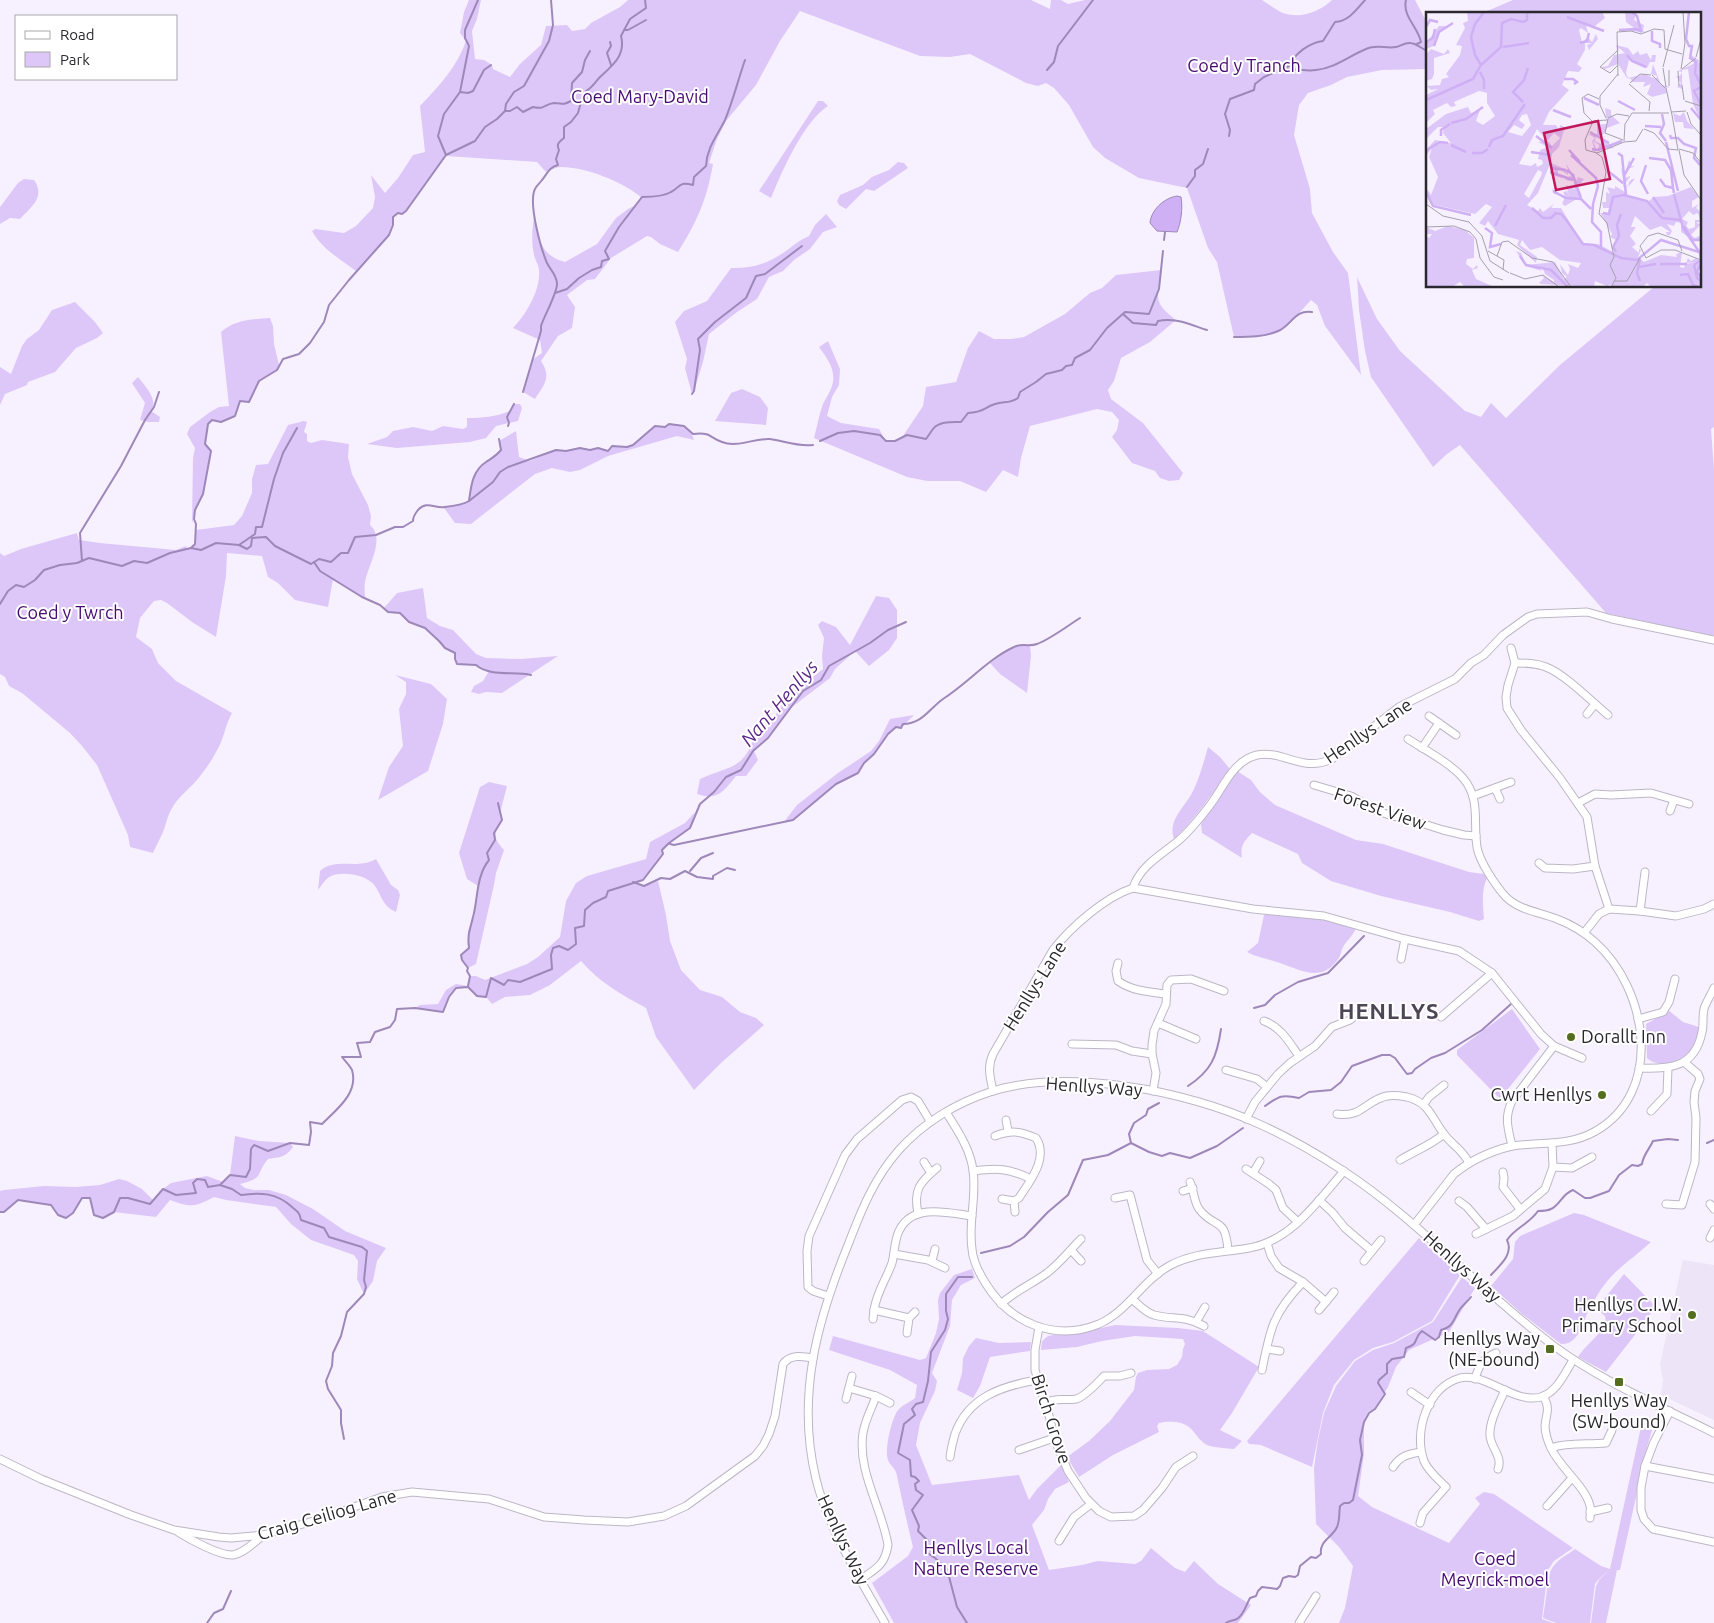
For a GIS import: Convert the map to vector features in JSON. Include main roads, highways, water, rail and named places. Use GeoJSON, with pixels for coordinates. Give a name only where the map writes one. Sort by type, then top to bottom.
{"type":"FeatureCollection","features":[{"type":"Feature","properties":{"kind":"waterway"},"geometry":{"type":"LineString","coordinates":[[460,92],[469,46],[465,38],[465,30],[478,0]]}},
{"type":"Feature","properties":{"kind":"waterway"},"geometry":{"type":"LineString","coordinates":[[191,548],[195,544],[195,510],[203,494],[211,451],[205,444],[208,424],[212,420],[221,422],[235,416],[240,401],[249,402],[259,381],[277,370],[283,359],[299,354],[310,343],[324,322],[329,305],[389,235],[393,225],[393,217],[398,213],[402,214],[406,211],[446,155],[475,141],[485,127],[505,111],[506,104],[514,92],[524,86],[549,41],[553,25],[551,0]]}},
{"type":"Feature","properties":{"kind":"waterway"},"geometry":{"type":"LineString","coordinates":[[523,392],[541,326],[557,287],[556,280],[542,248],[534,215],[533,196],[535,189],[550,169],[558,165],[556,159],[559,150],[558,145],[564,138],[564,127],[578,113],[581,102],[586,96],[586,91],[614,64],[622,49],[621,36],[630,19],[646,8],[645,0]]}},
{"type":"Feature","properties":{"kind":"waterway"},"geometry":{"type":"LineString","coordinates":[[1047,70],[1054,62],[1058,46],[1093,0]]}},
{"type":"Feature","properties":{"kind":"waterway"},"geometry":{"type":"LineString","coordinates":[[1229,136],[1230,130],[1225,114],[1230,99],[1254,90],[1255,84],[1264,77],[1289,66],[1303,49],[1323,41],[1335,22],[1344,20],[1365,0]]}},
{"type":"Feature","properties":{"kind":"waterway"},"geometry":{"type":"LineString","coordinates":[[1406,0],[1406,11],[1421,42],[1417,44]]}},
{"type":"Feature","properties":{"kind":"waterway"},"geometry":{"type":"LineString","coordinates":[[624,30],[628,30],[646,20]]}},
{"type":"Feature","properties":{"kind":"waterway"},"geometry":{"type":"LineString","coordinates":[[610,42],[611,46],[607,53],[611,65]]}},
{"type":"Feature","properties":{"kind":"waterway"},"geometry":{"type":"LineString","coordinates":[[1282,70],[1323,69],[1374,47],[1392,47],[1411,43],[1426,50]]}},
{"type":"Feature","properties":{"kind":"waterway"},"geometry":{"type":"LineString","coordinates":[[505,111],[510,111],[517,107],[523,112],[533,107],[540,108],[554,103],[564,104],[571,101],[572,83],[582,72],[590,51]]}},
{"type":"Feature","properties":{"kind":"waterway"},"geometry":{"type":"LineString","coordinates":[[555,293],[567,289],[579,278],[601,267],[602,261],[609,259],[605,251],[619,227],[642,197],[668,194],[682,184],[693,185],[694,177],[706,166],[710,147],[728,113],[745,60]]}},
{"type":"Feature","properties":{"kind":"waterway"},"geometry":{"type":"LineString","coordinates":[[446,155],[438,136],[444,114],[460,92],[468,93],[473,91],[484,70],[491,65]]}},
{"type":"Feature","properties":{"kind":"waterway"},"geometry":{"type":"LineString","coordinates":[[1187,187],[1195,176],[1195,170],[1203,164],[1208,149]]}},
{"type":"Feature","properties":{"kind":"waterway"},"geometry":{"type":"LineString","coordinates":[[1164,240],[1165,232]]}},
{"type":"Feature","properties":{"kind":"waterway"},"geometry":{"type":"LineString","coordinates":[[692,394],[700,350],[698,339],[715,322],[746,298],[756,276],[765,274],[802,246]]}},
{"type":"Feature","properties":{"kind":"waterway"},"geometry":{"type":"LineString","coordinates":[[820,441],[838,433],[854,431],[880,435],[886,441],[895,441],[907,435],[926,439],[936,426],[946,422],[961,422],[968,413],[1015,400],[1020,392],[1046,374],[1072,365],[1075,358],[1090,350],[1107,328],[1125,312],[1149,314],[1159,289],[1163,251]]}},
{"type":"Feature","properties":{"kind":"waterway"},"geometry":{"type":"LineString","coordinates":[[1234,337],[1273,333],[1282,329],[1297,315],[1312,312]]}},
{"type":"Feature","properties":{"kind":"waterway"},"geometry":{"type":"LineString","coordinates":[[1123,314],[1133,323],[1156,325],[1158,321],[1171,320],[1207,330]]}},
{"type":"Feature","properties":{"kind":"waterway"},"geometry":{"type":"LineString","coordinates":[[82,561],[80,533],[121,466],[145,420],[154,407],[159,392]]}},
{"type":"Feature","properties":{"kind":"waterway"},"geometry":{"type":"LineString","coordinates":[[508,426],[507,417],[514,404]]}},
{"type":"Feature","properties":{"kind":"waterway"},"geometry":{"type":"LineString","coordinates":[[469,501],[508,467],[556,450],[566,451],[580,448],[590,450],[598,448],[608,451],[612,446],[627,447],[633,445],[655,426],[665,427],[669,424],[684,426],[693,434],[707,434],[728,444],[770,439],[796,445],[813,445]]}},
{"type":"Feature","properties":{"kind":"waterway"},"geometry":{"type":"LineString","coordinates":[[239,545],[255,534],[256,527],[262,527],[274,479],[283,453],[297,428]]}},
{"type":"Feature","properties":{"kind":"waterway"},"geometry":{"type":"LineString","coordinates":[[0,604],[8,591],[16,585],[24,587],[35,580],[44,570],[60,565],[77,563],[89,558],[122,566],[134,561],[147,563],[170,553],[191,548],[201,550],[216,543],[239,545],[247,549],[251,546],[252,538],[266,537],[275,546],[311,564],[319,559],[331,562],[341,553],[348,553],[355,537],[376,535],[395,527],[403,527],[413,521],[414,516],[421,507],[428,505],[445,507],[469,501],[473,480],[478,470],[501,450],[499,439]]}},
{"type":"Feature","properties":{"kind":"waterway"},"geometry":{"type":"LineString","coordinates":[[314,562],[320,571],[362,597],[380,605],[388,612],[400,613],[409,622],[425,628],[445,648],[455,653],[457,664],[476,665],[488,671],[531,675]]}},
{"type":"Feature","properties":{"kind":"waterway"},"geometry":{"type":"LineString","coordinates":[[670,844],[674,845],[793,820],[836,784],[858,773],[864,763],[896,727],[901,728],[903,724],[920,719],[1005,652],[1017,646],[1034,645],[1042,642],[1080,618]]}},
{"type":"Feature","properties":{"kind":"waterway","name":"Nant Henllys"},"geometry":{"type":"LineString","coordinates":[[0,1212],[4,1212],[18,1200],[51,1205],[58,1215],[66,1218],[73,1213],[82,1198],[90,1198],[94,1215],[103,1218],[114,1212],[120,1198],[128,1198],[150,1204],[163,1189],[176,1195],[196,1193],[193,1183],[197,1179],[205,1180],[208,1187],[220,1185],[230,1175],[246,1177],[250,1169],[251,1149],[254,1145],[268,1151],[290,1143],[309,1145],[310,1122],[322,1124],[349,1094],[352,1086],[352,1070],[342,1057],[361,1057],[357,1043],[370,1042],[375,1032],[390,1027],[395,1020],[397,1009],[415,1008],[443,1012],[449,997],[456,988],[468,987],[477,996],[486,997],[491,978],[504,985],[508,980],[520,982],[552,969],[551,955],[553,948],[559,946],[568,950],[576,944],[575,928],[584,926],[585,910],[593,903],[606,897],[608,891],[643,880],[663,854],[662,850],[690,828],[700,804],[714,792],[726,777],[741,770],[753,751],[768,738],[803,691],[821,680],[829,666],[870,643],[888,630],[906,622]]}},
{"type":"Feature","properties":{"kind":"waterway"},"geometry":{"type":"LineString","coordinates":[[468,986],[470,976],[461,955],[469,948],[469,932],[480,880],[489,860],[487,853],[495,840],[494,833],[502,820],[498,803]]}},
{"type":"Feature","properties":{"kind":"waterway"},"geometry":{"type":"LineString","coordinates":[[690,871],[701,858],[713,853]]}},
{"type":"Feature","properties":{"kind":"waterway"},"geometry":{"type":"LineString","coordinates":[[633,882],[644,886],[661,878],[670,879],[685,871],[697,877],[713,879],[713,876],[727,868],[735,870]]}},
{"type":"Feature","properties":{"kind":"waterway"},"geometry":{"type":"LineString","coordinates":[[1254,1008],[1265,1005],[1275,995],[1298,982],[1328,973],[1364,936]]}},
{"type":"Feature","properties":{"kind":"waterway"},"geometry":{"type":"LineString","coordinates":[[1265,1106],[1281,1097],[1299,1098],[1309,1092],[1331,1090],[1341,1082],[1352,1066],[1382,1055],[1390,1055],[1395,1058],[1407,1074],[1412,1073],[1431,1058],[1445,1053],[1482,1030],[1511,1004]]}},
{"type":"Feature","properties":{"kind":"waterway"},"geometry":{"type":"LineString","coordinates":[[1188,1086],[1202,1075],[1212,1062],[1221,1029]]}},
{"type":"Feature","properties":{"kind":"waterway"},"geometry":{"type":"LineString","coordinates":[[981,1253],[1010,1246],[1024,1237],[1048,1212],[1068,1195],[1083,1160],[1108,1155],[1131,1143],[1129,1134],[1134,1123],[1146,1115],[1148,1109],[1159,1103]]}},
{"type":"Feature","properties":{"kind":"waterway"},"geometry":{"type":"LineString","coordinates":[[1131,1143],[1162,1156],[1170,1153],[1190,1158],[1217,1146],[1243,1128]]}},
{"type":"Feature","properties":{"kind":"waterway"},"geometry":{"type":"LineString","coordinates":[[1491,1275],[1507,1255],[1509,1250],[1507,1240],[1538,1211],[1554,1207],[1566,1194],[1573,1190],[1585,1198],[1609,1191],[1619,1175],[1632,1165],[1638,1166],[1642,1164],[1653,1141],[1678,1140]]}},
{"type":"Feature","properties":{"kind":"waterway"},"geometry":{"type":"LineString","coordinates":[[1707,1143],[1714,1140]]}},
{"type":"Feature","properties":{"kind":"waterway"},"geometry":{"type":"LineString","coordinates":[[220,1185],[232,1189],[241,1195],[262,1194],[275,1196],[297,1211],[301,1220],[324,1228],[329,1237],[362,1247],[367,1251],[364,1280],[366,1287],[364,1294],[347,1312],[326,1381],[328,1389],[341,1410],[344,1439]]}},
{"type":"Feature","properties":{"kind":"waterway"},"geometry":{"type":"LineString","coordinates":[[967,1623],[957,1607],[947,1569],[926,1552],[928,1541],[918,1531],[919,1526],[912,1510],[923,1495],[916,1490],[915,1484],[919,1481],[911,1476],[910,1460],[898,1453],[904,1424],[915,1415],[912,1409],[916,1404],[923,1402],[928,1381],[931,1352],[945,1330],[948,1319],[946,1294],[958,1277],[972,1277]]}},
{"type":"Feature","properties":{"kind":"waterway"},"geometry":{"type":"LineString","coordinates":[[1226,1623],[1237,1619],[1250,1598],[1256,1596],[1262,1587],[1277,1589],[1283,1578],[1295,1577],[1298,1575],[1300,1566],[1311,1557],[1316,1558],[1321,1554],[1322,1546],[1337,1527],[1340,1506],[1353,1500],[1362,1455],[1360,1440],[1364,1422],[1385,1394],[1378,1383],[1387,1373],[1387,1364],[1392,1359],[1404,1357],[1406,1348],[1415,1343],[1422,1331],[1435,1340],[1439,1337],[1441,1330],[1451,1324],[1460,1309],[1471,1297]]}},
{"type":"Feature","properties":{"kind":"waterway"},"geometry":{"type":"LineString","coordinates":[[207,1623],[214,1613],[223,1609],[231,1591]]}},
{"type":"Feature","properties":{"kind":"place","name":"Dorallt Inn"},"geometry":{"type":"Point","coordinates":[1571,1037]}},
{"type":"Feature","properties":{"kind":"place","name":"Cwrt Henllys"},"geometry":{"type":"Point","coordinates":[1602,1095]}},
{"type":"Feature","properties":{"kind":"place","name":"Henllys C.I.W. Primary School"},"geometry":{"type":"Point","coordinates":[1692,1315]}},
{"type":"Feature","properties":{"kind":"place","name":"Henllys Way (NE-bound)"},"geometry":{"type":"Point","coordinates":[1550,1349]}},
{"type":"Feature","properties":{"kind":"place","name":"Henllys Way (SW-bound)"},"geometry":{"type":"Point","coordinates":[1619,1382]}},
{"type":"Feature","properties":{"kind":"district","name":"HENLLYS"},"geometry":{"type":"Point","coordinates":[1389,1011]}},
{"type":"Feature","properties":{"kind":"park label","name":"Coed y Tranch"},"geometry":{"type":"Point","coordinates":[1244,66]}},
{"type":"Feature","properties":{"kind":"park label","name":"Coed Mary-David"},"geometry":{"type":"Point","coordinates":[640,97]}},
{"type":"Feature","properties":{"kind":"park label","name":"Coed y Twrch"},"geometry":{"type":"Point","coordinates":[70,613]}},
{"type":"Feature","properties":{"kind":"park label","name":"Henllys Local Nature Reserve"},"geometry":{"type":"Point","coordinates":[976,1558]}},
{"type":"Feature","properties":{"kind":"park label","name":"Coed Meyrick-moel"},"geometry":{"type":"Point","coordinates":[1495,1569]}}]}
